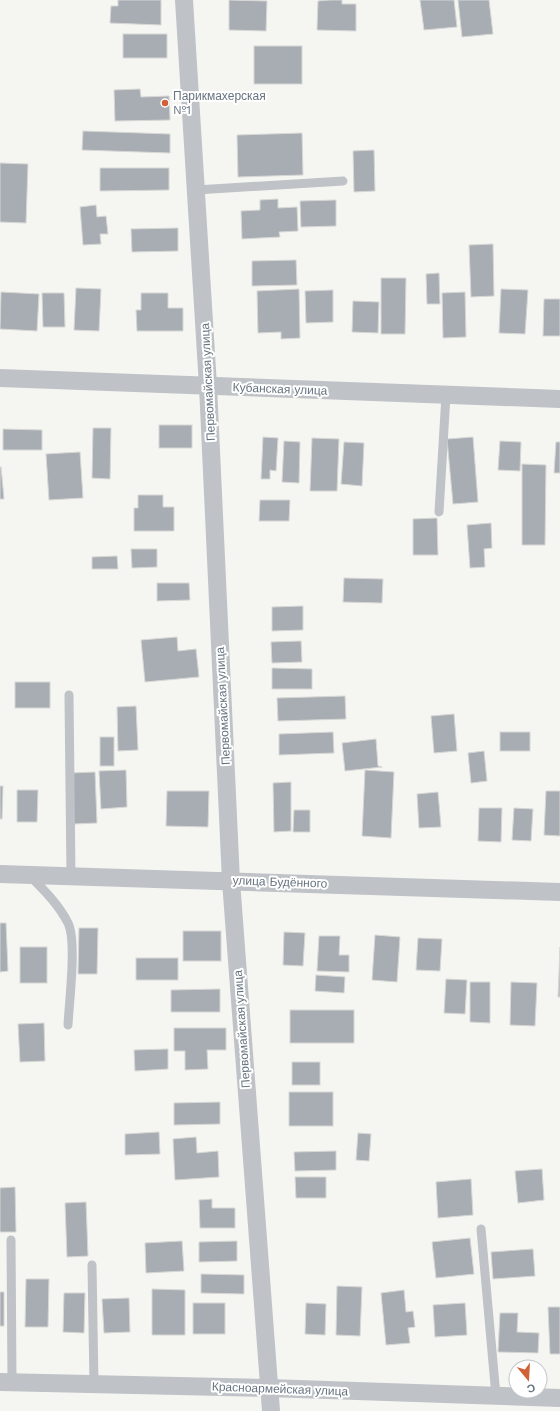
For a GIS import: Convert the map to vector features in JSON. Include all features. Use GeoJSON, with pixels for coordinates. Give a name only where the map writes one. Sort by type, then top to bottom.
{"type":"FeatureCollection","features":[{"type":"Feature","properties":{"kind":"street","name":"Первомайская улица"},"geometry":{"type":"LineString","coordinates":[[184,0],[208,386],[232,881],[271,1411]]}},
{"type":"Feature","properties":{"kind":"street","name":"Кубанская улица"},"geometry":{"type":"LineString","coordinates":[[0,378],[560,399]]}},
{"type":"Feature","properties":{"kind":"street","name":"улица Будённого"},"geometry":{"type":"LineString","coordinates":[[0,874],[560,892]]}},
{"type":"Feature","properties":{"kind":"street","name":"Красноармейская улица"},"geometry":{"type":"LineString","coordinates":[[6,1382],[269,1388],[560,1398]]}},
{"type":"Feature","properties":{"kind":"lane"},"geometry":{"type":"LineString","coordinates":[[196,190],[343,181]]}},
{"type":"Feature","properties":{"kind":"lane"},"geometry":{"type":"LineString","coordinates":[[439,512],[446,395]]}},
{"type":"Feature","properties":{"kind":"lane"},"geometry":{"type":"LineString","coordinates":[[69,695],[71,876]]}},
{"type":"Feature","properties":{"kind":"lane"},"geometry":{"type":"LineString","coordinates":[[29,874],[52,899],[69,924],[73,941],[68,1025]]}},
{"type":"Feature","properties":{"kind":"lane"},"geometry":{"type":"LineString","coordinates":[[481,1229],[496,1396]]}},
{"type":"Feature","properties":{"kind":"lane"},"geometry":{"type":"LineString","coordinates":[[6,1382],[11,1240]]}},
{"type":"Feature","properties":{"kind":"lane"},"geometry":{"type":"LineString","coordinates":[[92,1265],[94,1384]]}},
{"type":"Feature","properties":{"kind":"building"},"geometry":{"type":"Polygon","coordinates":[[[118,0],[161,0],[161,25],[110,23],[111,6],[118,6],[118,0]]]}},
{"type":"Feature","properties":{"kind":"building"},"geometry":{"type":"Polygon","coordinates":[[[229,0],[267,1],[266,31],[229,30],[229,0]]]}},
{"type":"Feature","properties":{"kind":"building"},"geometry":{"type":"Polygon","coordinates":[[[342,0],[342,4],[356,4],[356,31],[317,30],[318,1],[342,0]]]}},
{"type":"Feature","properties":{"kind":"building"},"geometry":{"type":"Polygon","coordinates":[[[420,0],[454,0],[457,27],[424,30],[420,0]]]}},
{"type":"Feature","properties":{"kind":"building"},"geometry":{"type":"Polygon","coordinates":[[[458,0],[489,0],[493,34],[462,37],[458,0]]]}},
{"type":"Feature","properties":{"kind":"building"},"geometry":{"type":"Polygon","coordinates":[[[123,34],[167,34],[167,58],[123,58],[123,34]]]}},
{"type":"Feature","properties":{"kind":"building"},"geometry":{"type":"Polygon","coordinates":[[[254,46],[302,46],[302,84],[254,84],[254,46]]]}},
{"type":"Feature","properties":{"kind":"building"},"geometry":{"type":"Polygon","coordinates":[[[140,89],[141,97],[169,96],[170,120],[115,121],[114,90],[140,89]]]}},
{"type":"Feature","properties":{"kind":"building"},"geometry":{"type":"Polygon","coordinates":[[[83,131],[170,134],[170,153],[82,150],[83,131]]]}},
{"type":"Feature","properties":{"kind":"building"},"geometry":{"type":"Polygon","coordinates":[[[302,133],[303,175],[238,177],[237,135],[302,133]]]}},
{"type":"Feature","properties":{"kind":"building"},"geometry":{"type":"Polygon","coordinates":[[[374,150],[375,191],[354,192],[353,151],[374,150]]]}},
{"type":"Feature","properties":{"kind":"building"},"geometry":{"type":"Polygon","coordinates":[[[0,163],[28,164],[26,223],[0,222],[0,163]]]}},
{"type":"Feature","properties":{"kind":"building"},"geometry":{"type":"Polygon","coordinates":[[[100,168],[169,168],[169,190],[100,191],[100,168]]]}},
{"type":"Feature","properties":{"kind":"building"},"geometry":{"type":"Polygon","coordinates":[[[278,199],[278,208],[297,207],[298,231],[279,232],[280,237],[242,239],[241,211],[260,210],[260,200],[278,199]]]}},
{"type":"Feature","properties":{"kind":"building"},"geometry":{"type":"Polygon","coordinates":[[[336,200],[336,226],[301,227],[300,201],[336,200]]]}},
{"type":"Feature","properties":{"kind":"building"},"geometry":{"type":"Polygon","coordinates":[[[96,205],[97,217],[106,216],[108,234],[100,234],[101,244],[83,245],[80,207],[96,205]]]}},
{"type":"Feature","properties":{"kind":"building"},"geometry":{"type":"Polygon","coordinates":[[[178,228],[178,251],[132,252],[131,229],[178,228]]]}},
{"type":"Feature","properties":{"kind":"building"},"geometry":{"type":"Polygon","coordinates":[[[493,244],[494,296],[471,297],[469,245],[493,244]]]}},
{"type":"Feature","properties":{"kind":"building"},"geometry":{"type":"Polygon","coordinates":[[[296,260],[297,285],[252,286],[252,261],[296,260]]]}},
{"type":"Feature","properties":{"kind":"building"},"geometry":{"type":"Polygon","coordinates":[[[439,273],[440,304],[427,304],[426,274],[439,273]]]}},
{"type":"Feature","properties":{"kind":"building"},"geometry":{"type":"Polygon","coordinates":[[[381,278],[406,278],[405,334],[381,334],[381,278]]]}},
{"type":"Feature","properties":{"kind":"building"},"geometry":{"type":"Polygon","coordinates":[[[76,288],[101,289],[99,331],[74,330],[76,288]]]}},
{"type":"Feature","properties":{"kind":"building"},"geometry":{"type":"Polygon","coordinates":[[[299,289],[300,338],[281,339],[281,332],[258,333],[257,291],[299,289]]]}},
{"type":"Feature","properties":{"kind":"building"},"geometry":{"type":"Polygon","coordinates":[[[501,289],[528,290],[525,334],[499,333],[501,289]]]}},
{"type":"Feature","properties":{"kind":"building"},"geometry":{"type":"Polygon","coordinates":[[[333,290],[333,322],[306,323],[305,291],[333,290]]]}},
{"type":"Feature","properties":{"kind":"building"},"geometry":{"type":"Polygon","coordinates":[[[1,292],[39,294],[37,331],[0,329],[1,292]]]}},
{"type":"Feature","properties":{"kind":"building"},"geometry":{"type":"Polygon","coordinates":[[[465,292],[466,337],[443,338],[442,293],[465,292]]]}},
{"type":"Feature","properties":{"kind":"building"},"geometry":{"type":"Polygon","coordinates":[[[42,293],[64,293],[65,327],[43,327],[42,293]]]}},
{"type":"Feature","properties":{"kind":"building"},"geometry":{"type":"Polygon","coordinates":[[[141,293],[168,293],[168,308],[183,308],[183,331],[137,331],[136,310],[141,310],[141,293]]]}},
{"type":"Feature","properties":{"kind":"building"},"geometry":{"type":"Polygon","coordinates":[[[544,299],[560,299],[560,336],[543,336],[544,299]]]}},
{"type":"Feature","properties":{"kind":"building"},"geometry":{"type":"Polygon","coordinates":[[[353,301],[379,302],[378,333],[352,332],[353,301]]]}},
{"type":"Feature","properties":{"kind":"building"},"geometry":{"type":"Polygon","coordinates":[[[159,425],[192,425],[192,448],[159,448],[159,425]]]}},
{"type":"Feature","properties":{"kind":"building"},"geometry":{"type":"Polygon","coordinates":[[[93,428],[111,428],[110,479],[92,478],[93,428]]]}},
{"type":"Feature","properties":{"kind":"building"},"geometry":{"type":"Polygon","coordinates":[[[3,429],[42,430],[42,450],[3,450],[3,429]]]}},
{"type":"Feature","properties":{"kind":"building"},"geometry":{"type":"Polygon","coordinates":[[[263,437],[278,438],[276,471],[270,470],[270,479],[261,479],[263,437]]]}},
{"type":"Feature","properties":{"kind":"building"},"geometry":{"type":"Polygon","coordinates":[[[473,437],[478,502],[453,504],[447,439],[473,437]]]}},
{"type":"Feature","properties":{"kind":"building"},"geometry":{"type":"Polygon","coordinates":[[[312,438],[339,439],[337,491],[310,491],[312,438]]]}},
{"type":"Feature","properties":{"kind":"building"},"geometry":{"type":"Polygon","coordinates":[[[284,441],[300,442],[299,483],[282,482],[284,441]]]}},
{"type":"Feature","properties":{"kind":"building"},"geometry":{"type":"Polygon","coordinates":[[[500,441],[521,442],[520,471],[498,470],[500,441]]]}},
{"type":"Feature","properties":{"kind":"building"},"geometry":{"type":"Polygon","coordinates":[[[344,442],[364,443],[362,486],[341,484],[344,442]]]}},
{"type":"Feature","properties":{"kind":"building"},"geometry":{"type":"Polygon","coordinates":[[[556,442],[560,442],[560,473],[554,473],[556,442]]]}},
{"type":"Feature","properties":{"kind":"building"},"geometry":{"type":"Polygon","coordinates":[[[80,452],[83,498],[49,500],[46,454],[80,452]]]}},
{"type":"Feature","properties":{"kind":"building"},"geometry":{"type":"Polygon","coordinates":[[[522,464],[546,465],[545,545],[522,545],[522,464]]]}},
{"type":"Feature","properties":{"kind":"building"},"geometry":{"type":"Polygon","coordinates":[[[1,467],[4,499],[0,499],[1,467]]]}},
{"type":"Feature","properties":{"kind":"building"},"geometry":{"type":"Polygon","coordinates":[[[138,495],[163,495],[163,507],[174,507],[174,531],[134,531],[134,508],[138,508],[138,495]]]}},
{"type":"Feature","properties":{"kind":"building"},"geometry":{"type":"Polygon","coordinates":[[[260,500],[290,500],[289,521],[259,521],[260,500]]]}},
{"type":"Feature","properties":{"kind":"building"},"geometry":{"type":"Polygon","coordinates":[[[437,518],[438,555],[413,555],[413,519],[437,518]]]}},
{"type":"Feature","properties":{"kind":"building"},"geometry":{"type":"Polygon","coordinates":[[[491,523],[492,548],[484,549],[485,567],[470,568],[467,525],[491,523]]]}},
{"type":"Feature","properties":{"kind":"building"},"geometry":{"type":"Polygon","coordinates":[[[131,549],[157,549],[157,567],[132,568],[131,549]]]}},
{"type":"Feature","properties":{"kind":"building"},"geometry":{"type":"Polygon","coordinates":[[[117,556],[118,569],[92,569],[92,557],[117,556]]]}},
{"type":"Feature","properties":{"kind":"building"},"geometry":{"type":"Polygon","coordinates":[[[344,578],[383,579],[382,603],[343,602],[344,578]]]}},
{"type":"Feature","properties":{"kind":"building"},"geometry":{"type":"Polygon","coordinates":[[[157,583],[189,583],[190,600],[157,601],[157,583]]]}},
{"type":"Feature","properties":{"kind":"building"},"geometry":{"type":"Polygon","coordinates":[[[303,606],[303,630],[272,631],[272,607],[303,606]]]}},
{"type":"Feature","properties":{"kind":"building"},"geometry":{"type":"Polygon","coordinates":[[[177,637],[178,651],[196,649],[199,677],[145,682],[141,640],[177,637]]]}},
{"type":"Feature","properties":{"kind":"building"},"geometry":{"type":"Polygon","coordinates":[[[301,641],[302,662],[272,663],[271,642],[301,641]]]}},
{"type":"Feature","properties":{"kind":"building"},"geometry":{"type":"Polygon","coordinates":[[[272,668],[312,669],[312,689],[272,689],[272,668]]]}},
{"type":"Feature","properties":{"kind":"building"},"geometry":{"type":"Polygon","coordinates":[[[15,682],[50,682],[50,708],[15,708],[15,682]]]}},
{"type":"Feature","properties":{"kind":"building"},"geometry":{"type":"Polygon","coordinates":[[[345,696],[346,719],[278,721],[277,698],[345,696]]]}},
{"type":"Feature","properties":{"kind":"building"},"geometry":{"type":"Polygon","coordinates":[[[136,706],[138,750],[118,751],[117,707],[136,706]]]}},
{"type":"Feature","properties":{"kind":"building"},"geometry":{"type":"Polygon","coordinates":[[[454,714],[457,751],[434,753],[431,716],[454,714]]]}},
{"type":"Feature","properties":{"kind":"building"},"geometry":{"type":"Polygon","coordinates":[[[333,732],[334,753],[279,755],[279,734],[333,732]]]}},
{"type":"Feature","properties":{"kind":"building"},"geometry":{"type":"Polygon","coordinates":[[[500,732],[530,732],[530,751],[500,751],[500,732]]]}},
{"type":"Feature","properties":{"kind":"building"},"geometry":{"type":"Polygon","coordinates":[[[100,737],[114,737],[114,766],[100,766],[100,737]]]}},
{"type":"Feature","properties":{"kind":"building"},"geometry":{"type":"Polygon","coordinates":[[[376,739],[378,766],[382,767],[345,771],[342,743],[376,739]]]}},
{"type":"Feature","properties":{"kind":"building"},"geometry":{"type":"Polygon","coordinates":[[[484,751],[487,781],[471,783],[468,753],[484,751]]]}},
{"type":"Feature","properties":{"kind":"building"},"geometry":{"type":"Polygon","coordinates":[[[126,770],[127,807],[101,809],[99,771],[126,770]]]}},
{"type":"Feature","properties":{"kind":"building"},"geometry":{"type":"Polygon","coordinates":[[[365,770],[394,772],[391,838],[362,836],[365,770]]]}},
{"type":"Feature","properties":{"kind":"building"},"geometry":{"type":"Polygon","coordinates":[[[95,772],[97,823],[73,824],[71,773],[95,772]]]}},
{"type":"Feature","properties":{"kind":"building"},"geometry":{"type":"Polygon","coordinates":[[[291,782],[291,831],[274,832],[273,783],[291,782]]]}},
{"type":"Feature","properties":{"kind":"building"},"geometry":{"type":"Polygon","coordinates":[[[0,786],[3,786],[2,819],[0,819],[0,786]]]}},
{"type":"Feature","properties":{"kind":"building"},"geometry":{"type":"Polygon","coordinates":[[[17,790],[38,790],[37,822],[17,822],[17,790]]]}},
{"type":"Feature","properties":{"kind":"building"},"geometry":{"type":"Polygon","coordinates":[[[167,791],[209,791],[208,827],[166,826],[167,791]]]}},
{"type":"Feature","properties":{"kind":"building"},"geometry":{"type":"Polygon","coordinates":[[[546,791],[560,791],[560,836],[544,835],[546,791]]]}},
{"type":"Feature","properties":{"kind":"building"},"geometry":{"type":"Polygon","coordinates":[[[438,792],[441,827],[419,828],[417,794],[438,792]]]}},
{"type":"Feature","properties":{"kind":"building"},"geometry":{"type":"Polygon","coordinates":[[[479,808],[502,808],[501,842],[478,841],[479,808]]]}},
{"type":"Feature","properties":{"kind":"building"},"geometry":{"type":"Polygon","coordinates":[[[514,808],[533,809],[531,841],[512,840],[514,808]]]}},
{"type":"Feature","properties":{"kind":"building"},"geometry":{"type":"Polygon","coordinates":[[[294,810],[310,810],[310,832],[293,832],[294,810]]]}},
{"type":"Feature","properties":{"kind":"building"},"geometry":{"type":"Polygon","coordinates":[[[0,923],[6,923],[8,971],[0,972],[0,923]]]}},
{"type":"Feature","properties":{"kind":"building"},"geometry":{"type":"Polygon","coordinates":[[[79,928],[98,928],[97,974],[78,974],[79,928]]]}},
{"type":"Feature","properties":{"kind":"building"},"geometry":{"type":"Polygon","coordinates":[[[183,931],[221,931],[221,961],[183,961],[183,931]]]}},
{"type":"Feature","properties":{"kind":"building"},"geometry":{"type":"Polygon","coordinates":[[[284,932],[305,933],[303,966],[283,965],[284,932]]]}},
{"type":"Feature","properties":{"kind":"building"},"geometry":{"type":"Polygon","coordinates":[[[375,935],[400,937],[397,982],[372,980],[375,935]]]}},
{"type":"Feature","properties":{"kind":"building"},"geometry":{"type":"Polygon","coordinates":[[[319,936],[340,936],[339,955],[349,955],[349,972],[317,971],[319,936]]]}},
{"type":"Feature","properties":{"kind":"building"},"geometry":{"type":"Polygon","coordinates":[[[418,938],[442,939],[440,971],[416,970],[418,938]]]}},
{"type":"Feature","properties":{"kind":"building"},"geometry":{"type":"Polygon","coordinates":[[[20,947],[47,947],[47,983],[20,983],[20,947]]]}},
{"type":"Feature","properties":{"kind":"building"},"geometry":{"type":"Polygon","coordinates":[[[560,947],[560,997],[558,997],[560,947]]]}},
{"type":"Feature","properties":{"kind":"building"},"geometry":{"type":"Polygon","coordinates":[[[136,958],[178,958],[178,980],[136,980],[136,958]]]}},
{"type":"Feature","properties":{"kind":"building"},"geometry":{"type":"Polygon","coordinates":[[[316,975],[345,977],[344,993],[315,991],[316,975]]]}},
{"type":"Feature","properties":{"kind":"building"},"geometry":{"type":"Polygon","coordinates":[[[446,979],[467,980],[465,1014],[444,1013],[446,979]]]}},
{"type":"Feature","properties":{"kind":"building"},"geometry":{"type":"Polygon","coordinates":[[[470,982],[490,982],[490,1023],[470,1022],[470,982]]]}},
{"type":"Feature","properties":{"kind":"building"},"geometry":{"type":"Polygon","coordinates":[[[511,982],[537,983],[535,1026],[510,1025],[511,982]]]}},
{"type":"Feature","properties":{"kind":"building"},"geometry":{"type":"Polygon","coordinates":[[[220,989],[220,1012],[171,1012],[171,990],[220,989]]]}},
{"type":"Feature","properties":{"kind":"building"},"geometry":{"type":"Polygon","coordinates":[[[290,1010],[354,1010],[354,1043],[290,1043],[290,1010]]]}},
{"type":"Feature","properties":{"kind":"building"},"geometry":{"type":"Polygon","coordinates":[[[44,1023],[45,1061],[20,1062],[18,1024],[44,1023]]]}},
{"type":"Feature","properties":{"kind":"building"},"geometry":{"type":"Polygon","coordinates":[[[174,1028],[226,1028],[226,1050],[207,1050],[208,1069],[185,1070],[185,1051],[174,1051],[174,1028]]]}},
{"type":"Feature","properties":{"kind":"building"},"geometry":{"type":"Polygon","coordinates":[[[168,1049],[168,1069],[135,1071],[134,1050],[168,1049]]]}},
{"type":"Feature","properties":{"kind":"building"},"geometry":{"type":"Polygon","coordinates":[[[292,1062],[320,1062],[320,1085],[292,1085],[292,1062]]]}},
{"type":"Feature","properties":{"kind":"building"},"geometry":{"type":"Polygon","coordinates":[[[289,1092],[333,1092],[333,1126],[289,1126],[289,1092]]]}},
{"type":"Feature","properties":{"kind":"building"},"geometry":{"type":"Polygon","coordinates":[[[220,1102],[220,1124],[174,1125],[174,1103],[220,1102]]]}},
{"type":"Feature","properties":{"kind":"building"},"geometry":{"type":"Polygon","coordinates":[[[159,1132],[160,1154],[125,1155],[125,1134],[159,1132]]]}},
{"type":"Feature","properties":{"kind":"building"},"geometry":{"type":"Polygon","coordinates":[[[358,1133],[371,1134],[369,1161],[356,1160],[358,1133]]]}},
{"type":"Feature","properties":{"kind":"building"},"geometry":{"type":"Polygon","coordinates":[[[196,1137],[197,1153],[218,1151],[219,1177],[175,1180],[173,1139],[196,1137]]]}},
{"type":"Feature","properties":{"kind":"building"},"geometry":{"type":"Polygon","coordinates":[[[336,1151],[336,1170],[295,1171],[294,1152],[336,1151]]]}},
{"type":"Feature","properties":{"kind":"building"},"geometry":{"type":"Polygon","coordinates":[[[542,1169],[544,1200],[518,1203],[515,1171],[542,1169]]]}},
{"type":"Feature","properties":{"kind":"building"},"geometry":{"type":"Polygon","coordinates":[[[295,1177],[326,1177],[326,1198],[296,1198],[295,1177]]]}},
{"type":"Feature","properties":{"kind":"building"},"geometry":{"type":"Polygon","coordinates":[[[471,1179],[473,1215],[438,1218],[436,1182],[471,1179]]]}},
{"type":"Feature","properties":{"kind":"building"},"geometry":{"type":"Polygon","coordinates":[[[15,1187],[16,1232],[0,1232],[0,1188],[15,1187]]]}},
{"type":"Feature","properties":{"kind":"building"},"geometry":{"type":"Polygon","coordinates":[[[212,1199],[212,1208],[235,1208],[235,1228],[200,1228],[199,1200],[212,1199]]]}},
{"type":"Feature","properties":{"kind":"building"},"geometry":{"type":"Polygon","coordinates":[[[86,1202],[88,1256],[67,1257],[65,1203],[86,1202]]]}},
{"type":"Feature","properties":{"kind":"building"},"geometry":{"type":"Polygon","coordinates":[[[470,1238],[474,1274],[436,1278],[432,1242],[470,1238]]]}},
{"type":"Feature","properties":{"kind":"building"},"geometry":{"type":"Polygon","coordinates":[[[182,1241],[184,1271],[146,1273],[145,1243],[182,1241]]]}},
{"type":"Feature","properties":{"kind":"building"},"geometry":{"type":"Polygon","coordinates":[[[237,1241],[237,1261],[199,1262],[199,1242],[237,1241]]]}},
{"type":"Feature","properties":{"kind":"building"},"geometry":{"type":"Polygon","coordinates":[[[533,1249],[535,1276],[493,1279],[491,1252],[533,1249]]]}},
{"type":"Feature","properties":{"kind":"building"},"geometry":{"type":"Polygon","coordinates":[[[201,1274],[244,1275],[244,1294],[201,1293],[201,1274]]]}},
{"type":"Feature","properties":{"kind":"building"},"geometry":{"type":"Polygon","coordinates":[[[26,1279],[49,1279],[48,1327],[25,1327],[26,1279]]]}},
{"type":"Feature","properties":{"kind":"building"},"geometry":{"type":"Polygon","coordinates":[[[337,1286],[362,1287],[360,1336],[336,1335],[337,1286]]]}},
{"type":"Feature","properties":{"kind":"building"},"geometry":{"type":"Polygon","coordinates":[[[152,1289],[185,1290],[185,1335],[152,1335],[152,1289]]]}},
{"type":"Feature","properties":{"kind":"building"},"geometry":{"type":"Polygon","coordinates":[[[404,1290],[406,1312],[413,1311],[415,1327],[408,1328],[410,1343],[386,1345],[381,1293],[404,1290]]]}},
{"type":"Feature","properties":{"kind":"building"},"geometry":{"type":"Polygon","coordinates":[[[0,1292],[4,1292],[4,1326],[0,1326],[0,1292]]]}},
{"type":"Feature","properties":{"kind":"building"},"geometry":{"type":"Polygon","coordinates":[[[64,1293],[85,1293],[84,1333],[63,1332],[64,1293]]]}},
{"type":"Feature","properties":{"kind":"building"},"geometry":{"type":"Polygon","coordinates":[[[129,1298],[130,1332],[104,1333],[102,1299],[129,1298]]]}},
{"type":"Feature","properties":{"kind":"building"},"geometry":{"type":"Polygon","coordinates":[[[193,1303],[225,1303],[225,1334],[193,1334],[193,1303]]]}},
{"type":"Feature","properties":{"kind":"building"},"geometry":{"type":"Polygon","coordinates":[[[306,1303],[326,1304],[325,1335],[305,1334],[306,1303]]]}},
{"type":"Feature","properties":{"kind":"building"},"geometry":{"type":"Polygon","coordinates":[[[465,1303],[467,1335],[435,1337],[433,1305],[465,1303]]]}},
{"type":"Feature","properties":{"kind":"building"},"geometry":{"type":"Polygon","coordinates":[[[548,1307],[560,1307],[560,1354],[550,1354],[548,1307]]]}},
{"type":"Feature","properties":{"kind":"building"},"geometry":{"type":"Polygon","coordinates":[[[500,1313],[518,1313],[517,1332],[539,1333],[538,1353],[498,1352],[500,1313]]]}},
{"type":"Feature","properties":{"kind":"place","name":"Парикмахерская №1"},"geometry":{"type":"Point","coordinates":[165,103]}}]}
